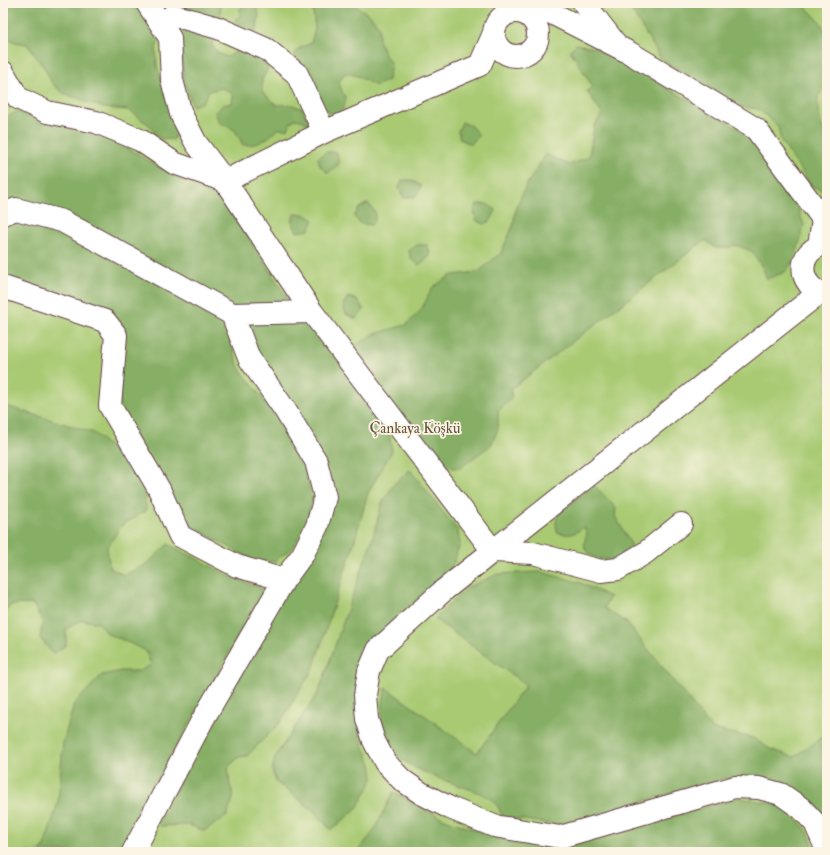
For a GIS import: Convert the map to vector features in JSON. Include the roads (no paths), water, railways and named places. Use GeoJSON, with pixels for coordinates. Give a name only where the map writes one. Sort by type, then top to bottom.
{"type":"FeatureCollection","features":[{"type":"Feature","properties":{"kind":"lane"},"geometry":{"type":"LineString","coordinates":[[147,3],[170,38]]}},
{"type":"Feature","properties":{"kind":"lane"},"geometry":{"type":"LineString","coordinates":[[532,3],[636,57],[756,129],[825,215],[823,245],[808,254],[803,266],[803,273],[808,285],[823,294],[444,590],[378,650],[369,671],[365,695],[367,719],[374,741],[385,762],[402,780],[421,793],[450,808],[494,826],[560,837],[735,787],[759,788],[782,794],[802,808],[815,823],[827,850]]}},
{"type":"Feature","properties":{"kind":"lane"},"geometry":{"type":"LineString","coordinates":[[584,3],[620,49]]}},
{"type":"Feature","properties":{"kind":"lane"},"geometry":{"type":"LineString","coordinates":[[324,132],[297,74],[266,49],[175,9],[170,38],[172,80],[181,114],[196,143],[225,181],[312,312],[493,551]]}},
{"type":"Feature","properties":{"kind":"lane"},"geometry":{"type":"LineString","coordinates":[[3,72],[18,98],[32,105],[47,112],[96,122],[140,140],[174,163],[225,181],[324,132],[480,65],[500,18]]}},
{"type":"Feature","properties":{"kind":"lane"},"geometry":{"type":"LineString","coordinates":[[3,214],[16,209],[62,221],[232,314],[312,312]]}},
{"type":"Feature","properties":{"kind":"lane"},"geometry":{"type":"LineString","coordinates":[[3,287],[105,322],[116,335],[110,406],[159,489],[180,536],[237,566],[284,580]]}},
{"type":"Feature","properties":{"kind":"lane"},"geometry":{"type":"LineString","coordinates":[[133,852],[202,721],[284,580],[303,554],[317,526],[325,497],[316,461],[285,410],[249,358],[232,314]]}},
{"type":"Feature","properties":{"kind":"lane"},"geometry":{"type":"LineString","coordinates":[[493,551],[534,553],[601,571],[618,569],[645,553],[682,524]]}},
{"type":"Feature","properties":{"kind":"park label","name":"Çankaya Köşkü"},"geometry":{"type":"Point","coordinates":[415,428]}}]}
